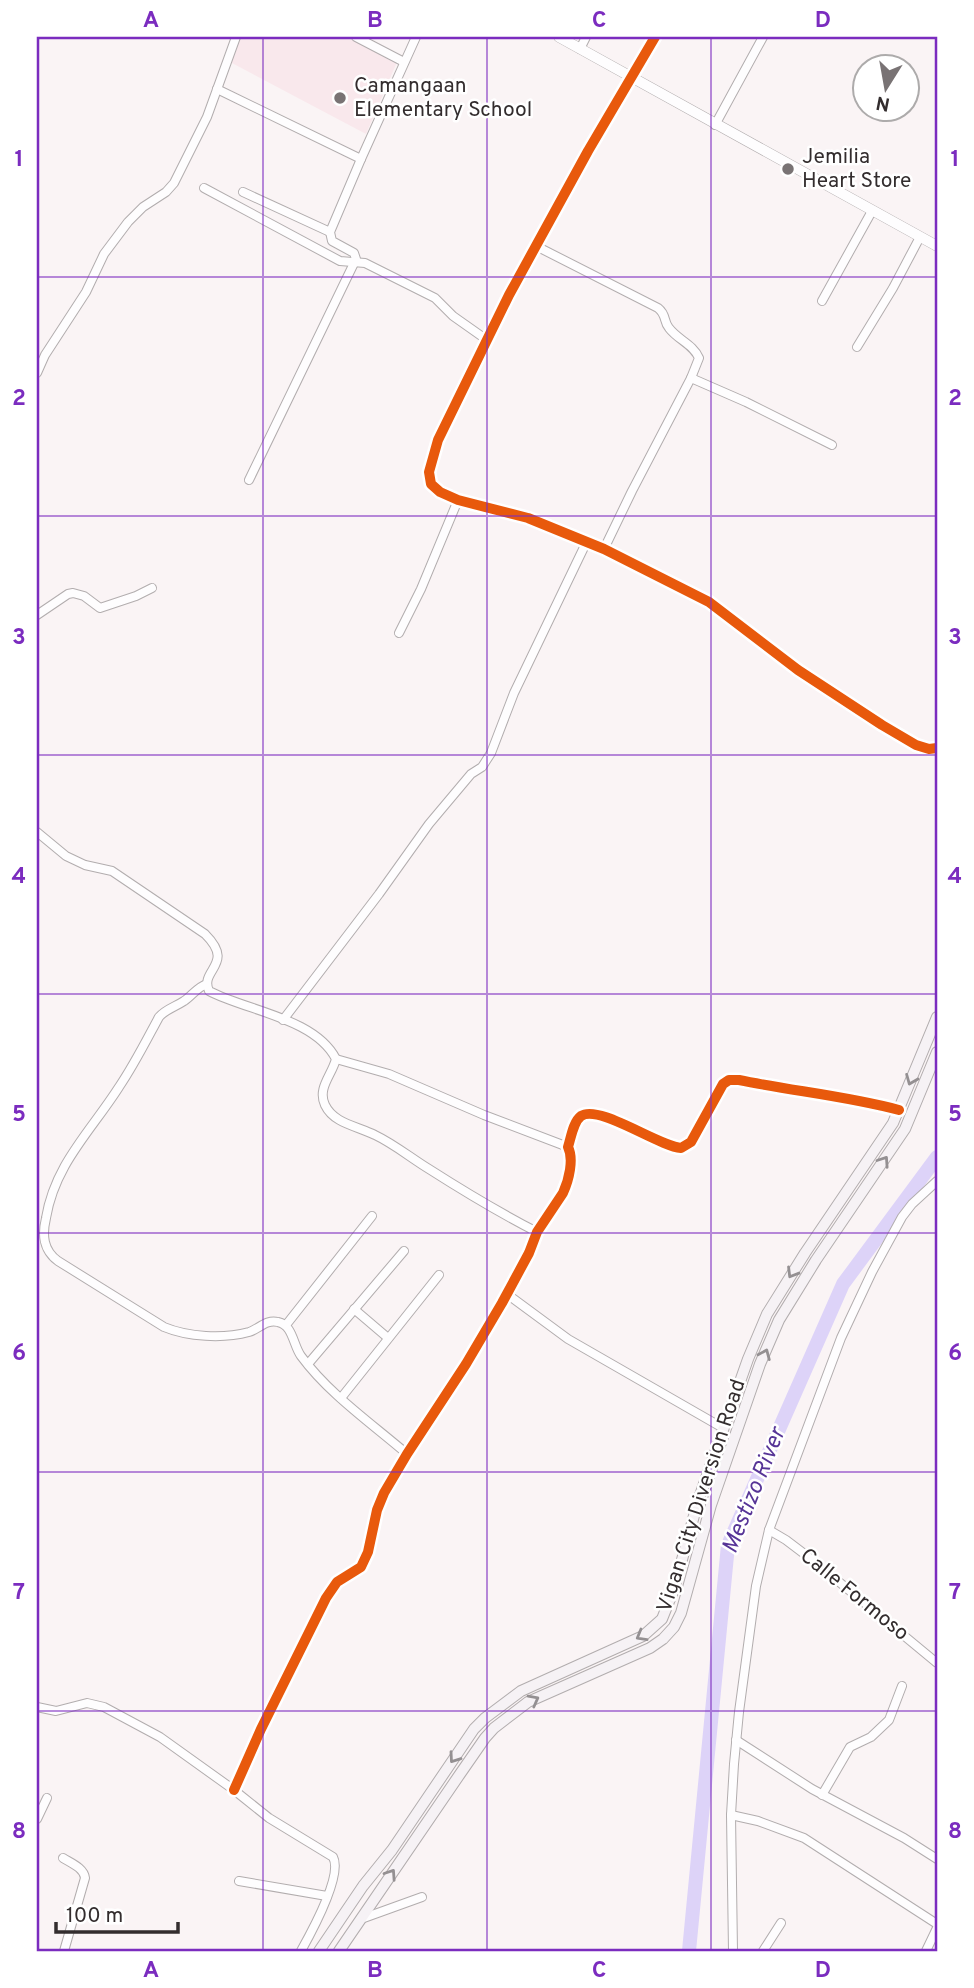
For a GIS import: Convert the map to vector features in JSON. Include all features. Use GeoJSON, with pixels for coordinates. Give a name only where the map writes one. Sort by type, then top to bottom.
{"type":"FeatureCollection","features":[{"type":"Feature","properties":{"kind":"main road","name":"Vigan City Diversion Road"},"geometry":{"type":"LineString","coordinates":[[319,1951],[474,1729],[485,1718],[521,1691],[643,1636],[662,1619],[671,1598],[698,1501],[723,1428],[767,1314],[804,1253],[893,1123],[937,1017]]}},
{"type":"Feature","properties":{"kind":"main road","name":"Vigan City Diversion Road"},"geometry":{"type":"LineString","coordinates":[[339,1951],[494,1728],[528,1702],[650,1648],[674,1627],[681,1613],[711,1504],[760,1364],[779,1320],[816,1260],[905,1129],[937,1052]]}},
{"type":"Feature","properties":{"kind":"main road"},"geometry":{"type":"LineString","coordinates":[[719,1442],[731,1446]]}},
{"type":"Feature","properties":{"kind":"main road"},"geometry":{"type":"LineString","coordinates":[[363,1886],[376,1896]]}},
{"type":"Feature","properties":{"kind":"street"},"geometry":{"type":"LineString","coordinates":[[37,373],[45,355],[86,292],[104,254],[128,222],[174,183],[207,117],[236,37]]}},
{"type":"Feature","properties":{"kind":"street"},"geometry":{"type":"LineString","coordinates":[[356,37],[404,62]]}},
{"type":"Feature","properties":{"kind":"street"},"geometry":{"type":"LineString","coordinates":[[249,480],[356,257],[355,253],[332,241],[330,232],[416,37]]}},
{"type":"Feature","properties":{"kind":"street"},"geometry":{"type":"LineString","coordinates":[[559,37],[937,246]]}},
{"type":"Feature","properties":{"kind":"street"},"geometry":{"type":"LineString","coordinates":[[580,49],[586,37]]}},
{"type":"Feature","properties":{"kind":"street"},"geometry":{"type":"LineString","coordinates":[[655,37],[536,246],[487,340],[438,440],[429,472],[431,484],[435,489],[458,500],[528,518],[587,541],[709,603],[798,670],[910,742],[922,747],[937,748]]}},
{"type":"Feature","properties":{"kind":"street"},"geometry":{"type":"LineString","coordinates":[[715,124],[763,37]]}},
{"type":"Feature","properties":{"kind":"street"},"geometry":{"type":"LineString","coordinates":[[217,89],[360,159]]}},
{"type":"Feature","properties":{"kind":"street"},"geometry":{"type":"LineString","coordinates":[[204,188],[340,261],[365,263],[435,298],[453,316],[487,340]]}},
{"type":"Feature","properties":{"kind":"street"},"geometry":{"type":"LineString","coordinates":[[243,192],[330,232]]}},
{"type":"Feature","properties":{"kind":"street"},"geometry":{"type":"LineString","coordinates":[[822,301],[872,211]]}},
{"type":"Feature","properties":{"kind":"street"},"geometry":{"type":"LineString","coordinates":[[857,347],[920,237]]}},
{"type":"Feature","properties":{"kind":"street"},"geometry":{"type":"LineString","coordinates":[[536,246],[661,310],[668,328],[698,354],[699,362],[604,549]]}},
{"type":"Feature","properties":{"kind":"street"},"geometry":{"type":"LineString","coordinates":[[691,377],[832,445]]}},
{"type":"Feature","properties":{"kind":"street"},"geometry":{"type":"LineString","coordinates":[[399,633],[416,600],[458,500]]}},
{"type":"Feature","properties":{"kind":"street"},"geometry":{"type":"LineString","coordinates":[[283,1020],[429,824],[471,774],[482,767],[491,753],[514,693],[587,541]]}},
{"type":"Feature","properties":{"kind":"street"},"geometry":{"type":"LineString","coordinates":[[37,615],[70,594],[80,595],[100,608],[152,588]]}},
{"type":"Feature","properties":{"kind":"street"},"geometry":{"type":"LineString","coordinates":[[37,832],[66,856],[85,865],[113,871],[205,934],[218,954],[207,984],[207,989],[212,993],[308,1031],[316,1036],[336,1059],[377,1070],[568,1147],[571,1151],[566,1186],[537,1232],[507,1294],[466,1364],[407,1454],[380,1502],[364,1562],[356,1571],[337,1582],[326,1598],[234,1790]]}},
{"type":"Feature","properties":{"kind":"street"},"geometry":{"type":"LineString","coordinates":[[207,984],[200,986],[186,1000],[164,1011],[159,1017],[119,1088],[66,1161],[49,1202],[44,1242],[47,1250],[58,1261],[164,1327],[175,1331],[221,1335],[249,1332],[272,1321],[286,1325],[299,1354],[308,1364],[341,1398],[407,1454]]}},
{"type":"Feature","properties":{"kind":"street"},"geometry":{"type":"LineString","coordinates":[[336,1059],[323,1094],[323,1102],[332,1115],[350,1126],[385,1140],[460,1189],[537,1232]]}},
{"type":"Feature","properties":{"kind":"street"},"geometry":{"type":"LineString","coordinates":[[568,1147],[579,1118],[597,1114],[675,1148],[685,1147],[691,1142],[723,1084],[729,1080],[869,1102],[899,1110]]}},
{"type":"Feature","properties":{"kind":"street"},"geometry":{"type":"LineString","coordinates":[[733,1951],[731,1815],[736,1741],[757,1586],[769,1530],[841,1338],[872,1272],[902,1217],[937,1181]]}},
{"type":"Feature","properties":{"kind":"street"},"geometry":{"type":"LineString","coordinates":[[286,1325],[372,1216]]}},
{"type":"Feature","properties":{"kind":"street"},"geometry":{"type":"LineString","coordinates":[[308,1364],[404,1251]]}},
{"type":"Feature","properties":{"kind":"street"},"geometry":{"type":"LineString","coordinates":[[341,1398],[439,1275]]}},
{"type":"Feature","properties":{"kind":"street"},"geometry":{"type":"LineString","coordinates":[[507,1294],[568,1339],[723,1428]]}},
{"type":"Feature","properties":{"kind":"street"},"geometry":{"type":"LineString","coordinates":[[354,1309],[388,1338]]}},
{"type":"Feature","properties":{"kind":"street","name":"Calle Formoso"},"geometry":{"type":"LineString","coordinates":[[769,1530],[815,1562],[937,1663]]}},
{"type":"Feature","properties":{"kind":"street"},"geometry":{"type":"LineString","coordinates":[[822,1795],[850,1747],[871,1737],[890,1720],[902,1686]]}},
{"type":"Feature","properties":{"kind":"street"},"geometry":{"type":"LineString","coordinates":[[37,1707],[56,1711],[87,1703],[104,1707],[160,1737],[270,1818],[333,1857],[337,1869],[321,1913],[301,1951]]}},
{"type":"Feature","properties":{"kind":"street"},"geometry":{"type":"LineString","coordinates":[[736,1741],[822,1795],[904,1838],[937,1859]]}},
{"type":"Feature","properties":{"kind":"street"},"geometry":{"type":"LineString","coordinates":[[37,1819],[47,1798]]}},
{"type":"Feature","properties":{"kind":"street"},"geometry":{"type":"LineString","coordinates":[[731,1815],[758,1821],[804,1838],[937,1926],[926,1951]]}},
{"type":"Feature","properties":{"kind":"street"},"geometry":{"type":"LineString","coordinates":[[63,1858],[85,1873],[64,1951]]}},
{"type":"Feature","properties":{"kind":"street"},"geometry":{"type":"LineString","coordinates":[[239,1881],[327,1896]]}},
{"type":"Feature","properties":{"kind":"street"},"geometry":{"type":"LineString","coordinates":[[361,1919],[422,1897]]}},
{"type":"Feature","properties":{"kind":"street"},"geometry":{"type":"LineString","coordinates":[[763,1951],[780,1923]]}},
{"type":"Feature","properties":{"kind":"shaded area","name":"Camangaan Elementary School"},"geometry":{"type":"Polygon","coordinates":[[[238,37],[351,37],[397,62],[366,134],[232,63],[238,37]]]}},
{"type":"Feature","properties":{"kind":"waterway","name":"Mestizo River"},"geometry":{"type":"LineString","coordinates":[[689,1951],[728,1545],[843,1284],[937,1157]]}},
{"type":"Feature","properties":{"kind":"cycle path"},"geometry":{"type":"LineString","coordinates":[[655,37],[588,151],[509,295],[438,440],[429,472],[431,484],[440,492],[458,500],[528,518],[604,549],[709,602],[798,670],[882,725],[916,745],[929,749],[937,748]]}},
{"type":"Feature","properties":{"kind":"cycle path"},"geometry":{"type":"LineString","coordinates":[[234,1790],[326,1598],[337,1582],[361,1567],[368,1552],[377,1510],[384,1493],[466,1364],[529,1253],[537,1232],[563,1193],[570,1170],[571,1157],[568,1147],[578,1119],[590,1114],[601,1116],[681,1148],[691,1142],[723,1084],[729,1080],[839,1097],[899,1110]]}},
{"type":"Feature","properties":{"kind":"place","name":"Camangaan Elementary School"},"geometry":{"type":"Point","coordinates":[340,98]}},
{"type":"Feature","properties":{"kind":"place","name":"Jemilia Heart Store"},"geometry":{"type":"Point","coordinates":[788,169]}}]}
